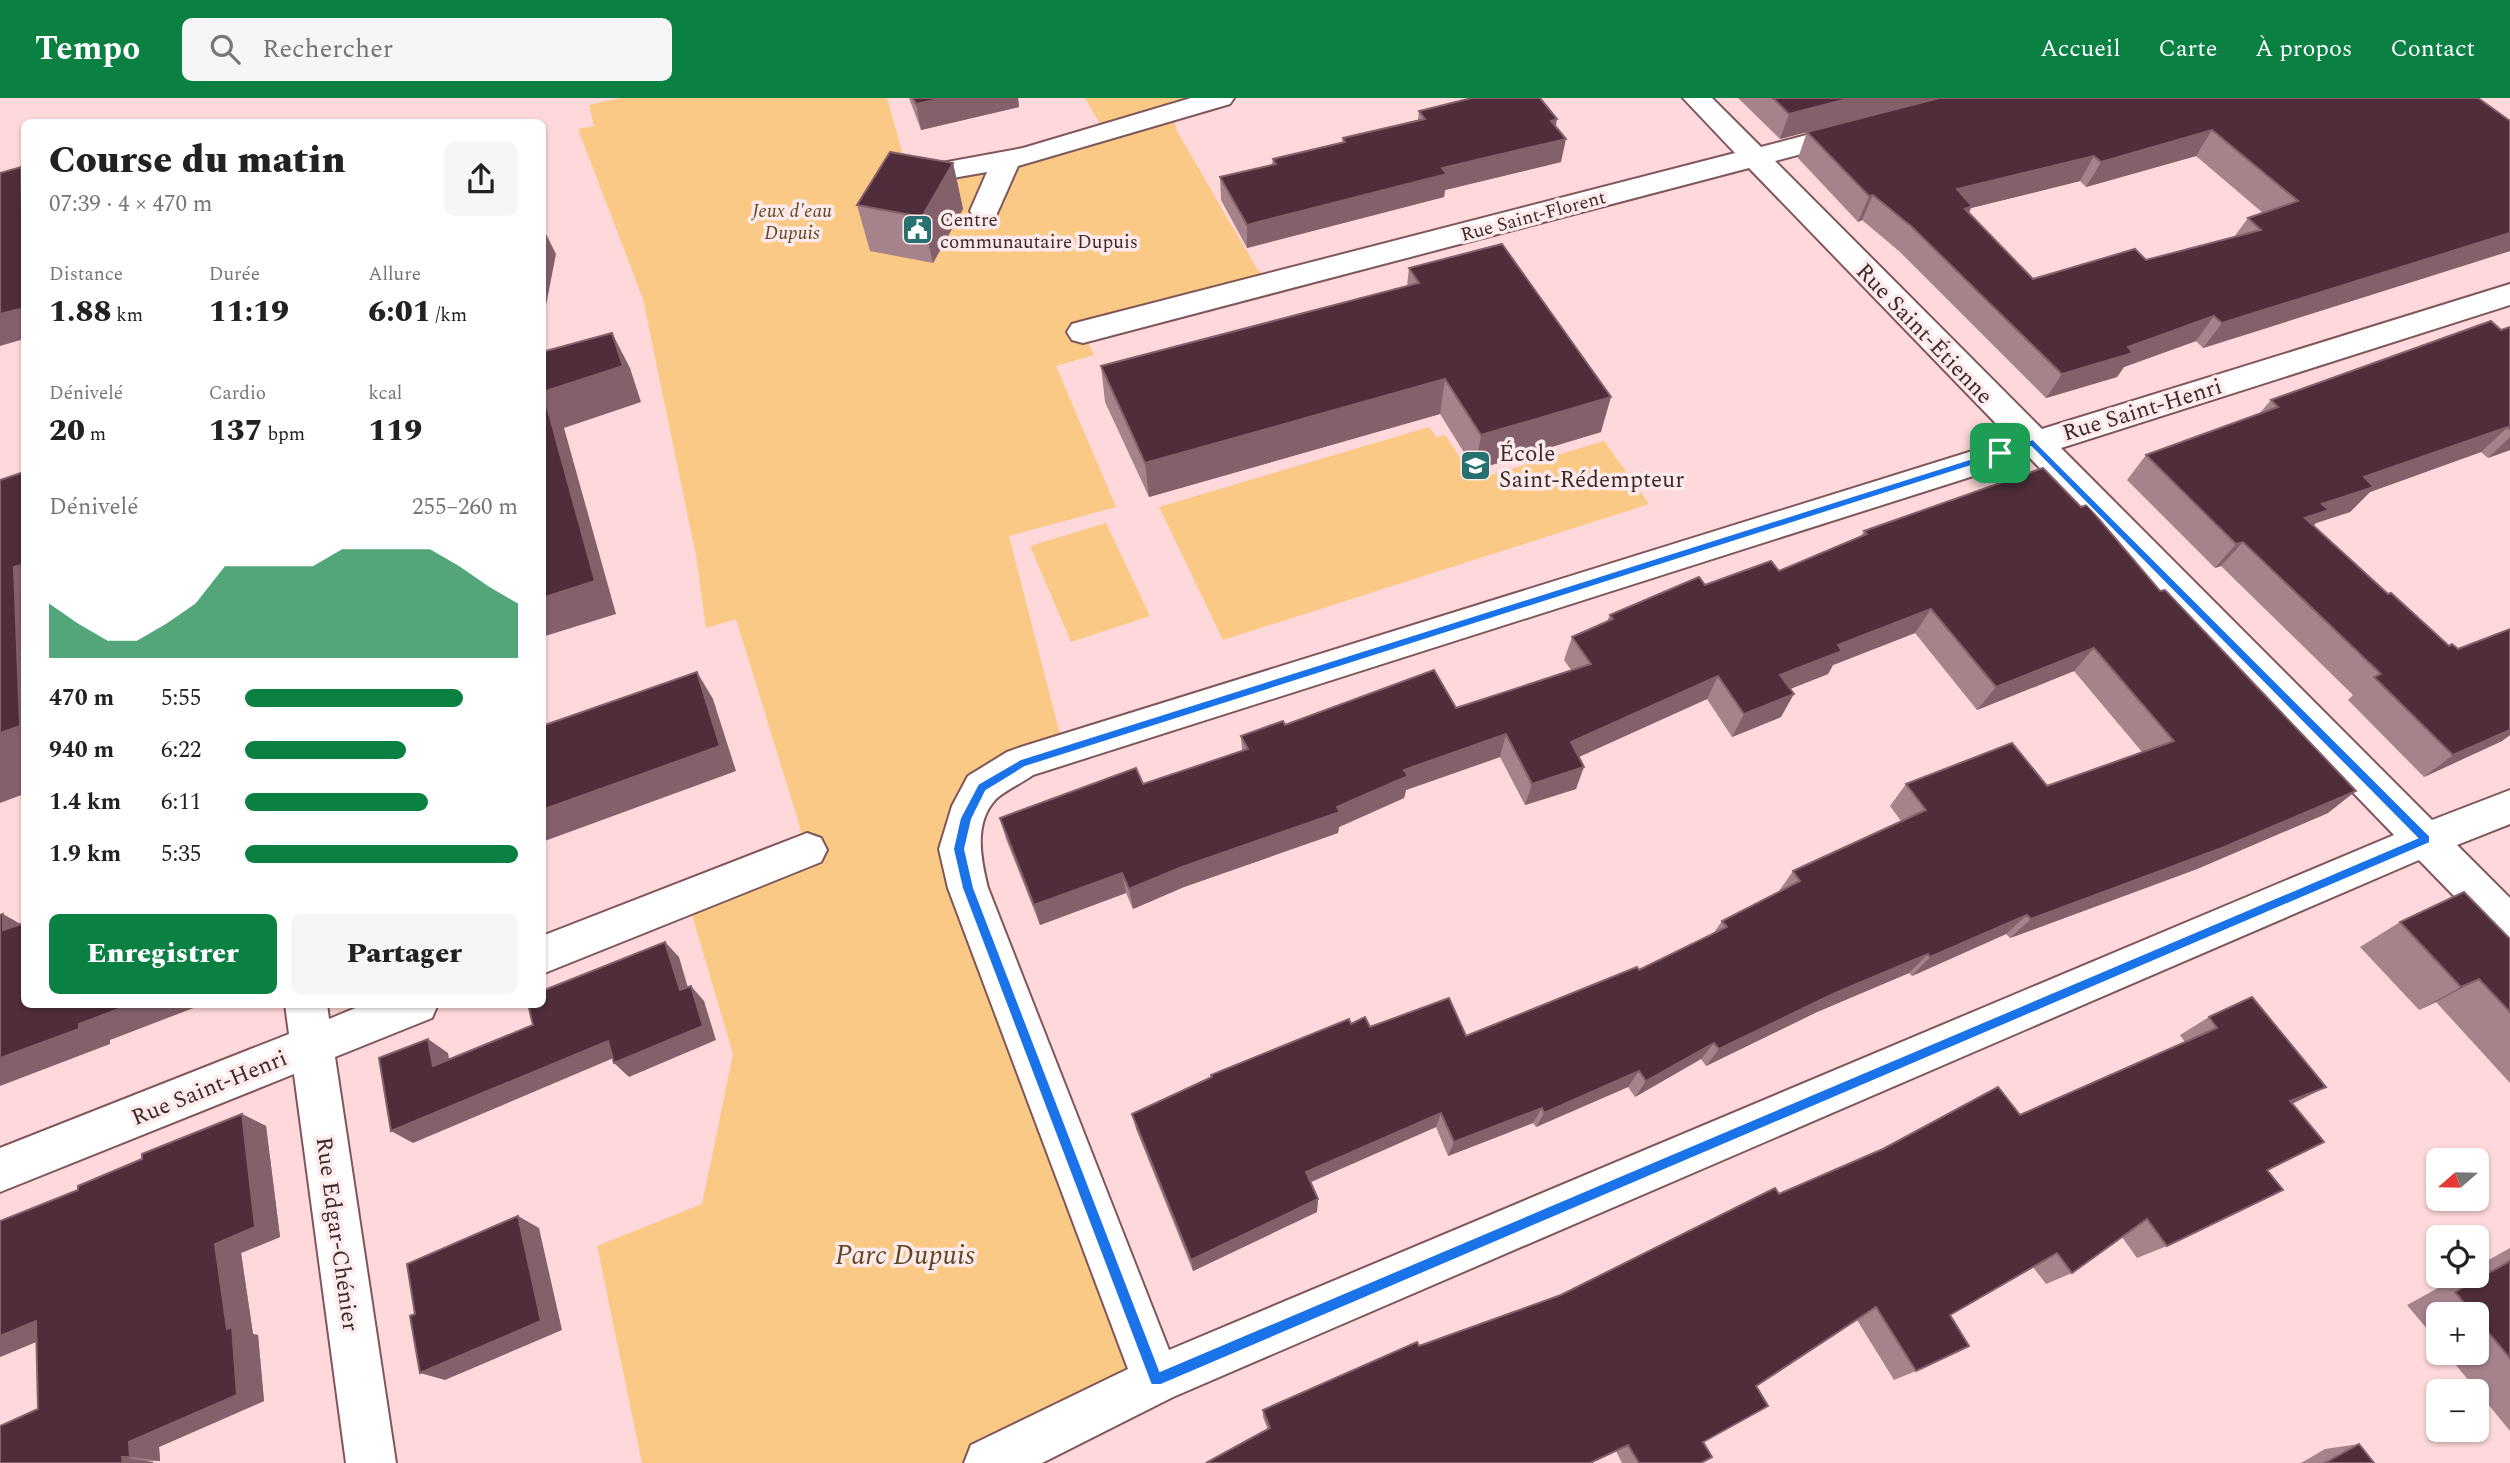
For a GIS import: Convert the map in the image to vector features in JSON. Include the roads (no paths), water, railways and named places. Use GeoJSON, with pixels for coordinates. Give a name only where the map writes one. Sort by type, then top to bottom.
{"type":"FeatureCollection","features":[{"type":"Feature","properties":{"kind":"street"},"geometry":{"type":"LineString","coordinates":[[930,173],[1006,160],[1220,98]]}},
{"type":"Feature","properties":{"kind":"street","name":"Rue Saint-Étienne"},"geometry":{"type":"LineString","coordinates":[[1697,98],[2510,926]]}},
{"type":"Feature","properties":{"kind":"street","name":"Rue Saint-Florent"},"geometry":{"type":"LineString","coordinates":[[1083,332],[1880,125]]}},
{"type":"Feature","properties":{"kind":"street"},"geometry":{"type":"LineString","coordinates":[[985,211],[1006,160]]}},
{"type":"Feature","properties":{"kind":"street","name":"Rue Saint-Henri"},"geometry":{"type":"LineString","coordinates":[[1156,1380],[968,888],[959,849],[966,818],[982,788],[1021,763],[2510,294]]}},
{"type":"Feature","properties":{"kind":"street"},"geometry":{"type":"LineString","coordinates":[[989,1463],[1156,1380],[2426,839],[2510,807]]}},
{"type":"Feature","properties":{"kind":"street"},"geometry":{"type":"LineString","coordinates":[[546,953],[807,850]]}},
{"type":"Feature","properties":{"kind":"street","name":"Rue Saint-Henri"},"geometry":{"type":"LineString","coordinates":[[0,1170],[309,1025],[396,1008]]}},
{"type":"Feature","properties":{"kind":"street","name":"Rue Edgar-Chénier"},"geometry":{"type":"LineString","coordinates":[[309,1025],[371,1463]]}},
{"type":"Feature","properties":{"kind":"place","name":"Centre communautaire Dupuis"},"geometry":{"type":"Point","coordinates":[917,230]}},
{"type":"Feature","properties":{"kind":"place","name":"École Saint-Rédempteur"},"geometry":{"type":"Point","coordinates":[1476,466]}},
{"type":"Feature","properties":{"kind":"park label","name":"Jeux d'eau Dupuis"},"geometry":{"type":"Point","coordinates":[792,221]}},
{"type":"Feature","properties":{"kind":"park label","name":"Parc Dupuis"},"geometry":{"type":"Point","coordinates":[905,1254]}}]}
